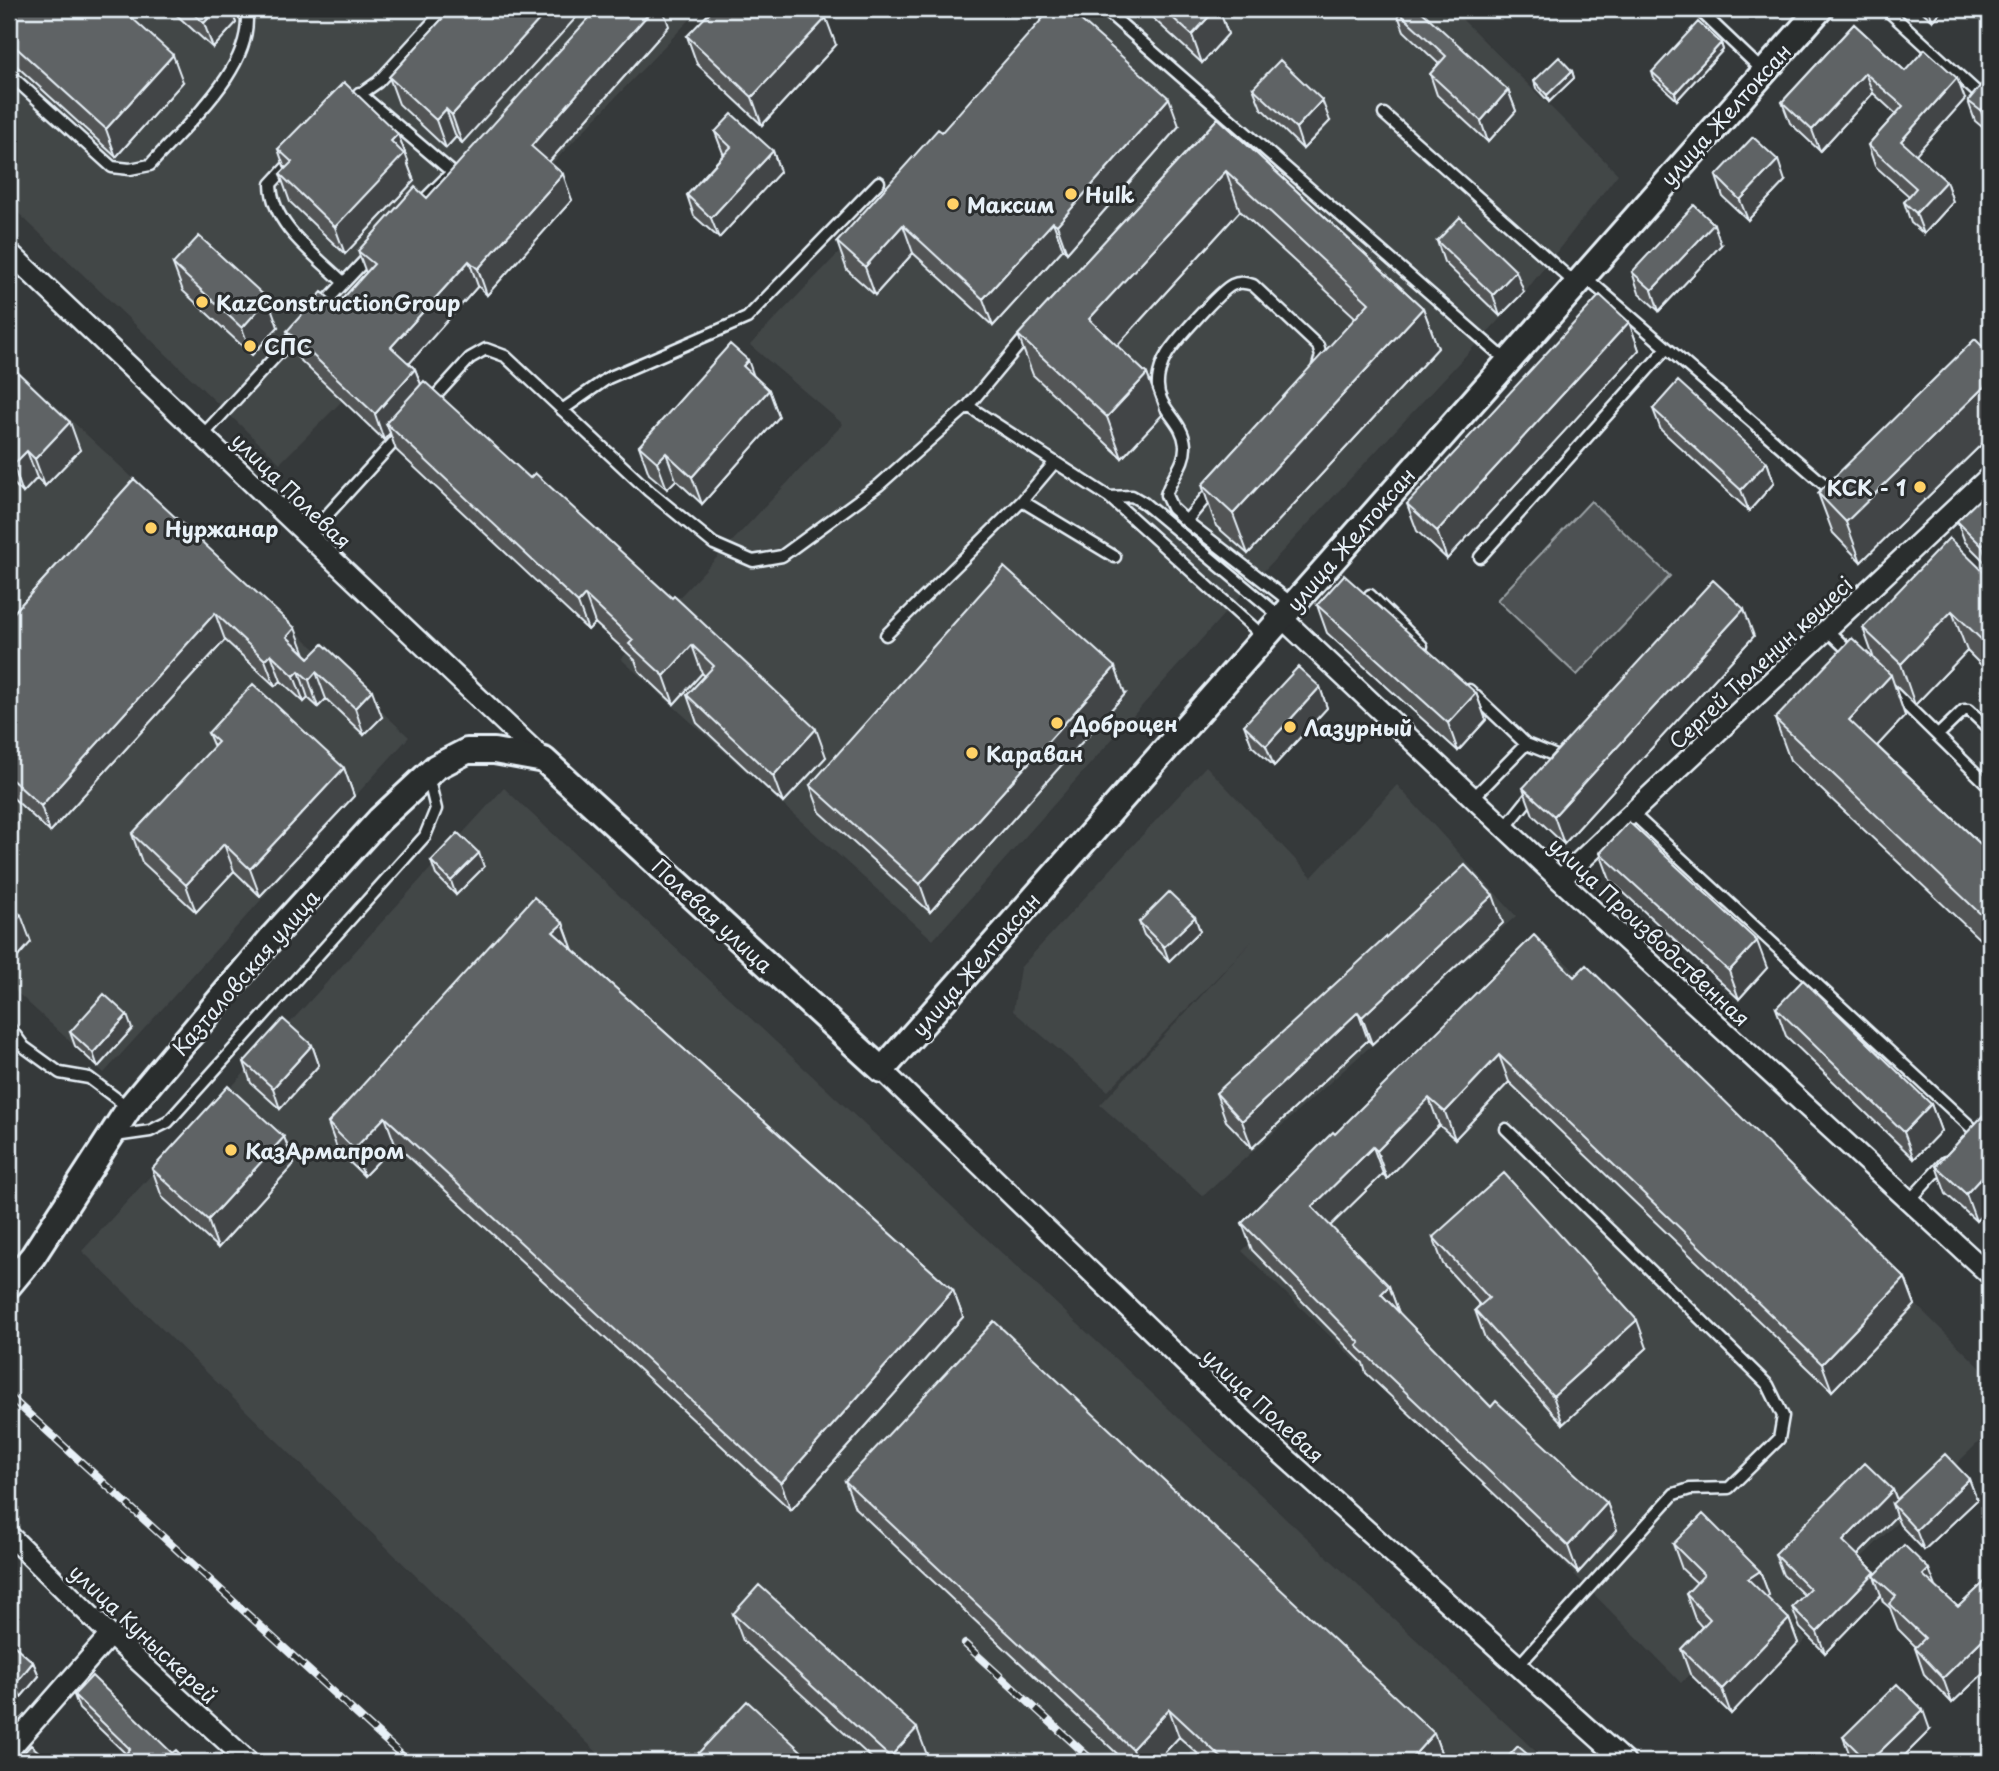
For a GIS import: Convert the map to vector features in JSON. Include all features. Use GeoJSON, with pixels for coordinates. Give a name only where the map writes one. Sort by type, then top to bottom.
{"type":"FeatureCollection","features":[{"type":"Feature","properties":{"kind":"street","name":"улица Желтоксан"},"geometry":{"type":"LineString","coordinates":[[882,1070],[1820,9]]}},
{"type":"Feature","properties":{"kind":"street","name":"улица Полевая"},"geometry":{"type":"LineString","coordinates":[[9,252],[544,760]]}},
{"type":"Feature","properties":{"kind":"street","name":"Сергей Тюленин көшесі"},"geometry":{"type":"LineString","coordinates":[[1560,880],[1990,476]]}},
{"type":"Feature","properties":{"kind":"street","name":"улица Производственная"},"geometry":{"type":"LineString","coordinates":[[1287,611],[1473,798],[1560,880],[1909,1201],[1988,1267]]}},
{"type":"Feature","properties":{"kind":"street","name":"Казталовская улица"},"geometry":{"type":"LineString","coordinates":[[9,1285],[33,1256],[129,1108],[273,936],[379,820],[436,766],[467,751],[494,751],[544,760]]}},
{"type":"Feature","properties":{"kind":"street","name":"Полевая улица"},"geometry":{"type":"LineString","coordinates":[[544,760],[882,1070]]}},
{"type":"Feature","properties":{"kind":"street","name":"улица Полевая"},"geometry":{"type":"LineString","coordinates":[[882,1070],[1245,1421],[1625,1762]]}},
{"type":"Feature","properties":{"kind":"street","name":"улица Куныскерей"},"geometry":{"type":"LineString","coordinates":[[9,1535],[110,1635],[249,1762]]}},
{"type":"Feature","properties":{"kind":"street"},"geometry":{"type":"LineString","coordinates":[[9,1750],[110,1635]]}},
{"type":"Feature","properties":{"kind":"lane"},"geometry":{"type":"LineString","coordinates":[[9,74],[113,167],[130,170],[150,165],[233,72],[244,38],[246,9]]}},
{"type":"Feature","properties":{"kind":"lane"},"geometry":{"type":"LineString","coordinates":[[340,109],[378,82],[445,9]]}},
{"type":"Feature","properties":{"kind":"lane"},"geometry":{"type":"LineString","coordinates":[[1104,9],[1507,360]]}},
{"type":"Feature","properties":{"kind":"lane"},"geometry":{"type":"LineString","coordinates":[[1698,9],[1763,71]]}},
{"type":"Feature","properties":{"kind":"lane"},"geometry":{"type":"LineString","coordinates":[[1886,9],[1980,95]]}},
{"type":"Feature","properties":{"kind":"lane"},"geometry":{"type":"LineString","coordinates":[[359,93],[452,172]]}},
{"type":"Feature","properties":{"kind":"lane"},"geometry":{"type":"LineString","coordinates":[[1384,114],[1579,279],[1667,348],[1842,500]]}},
{"type":"Feature","properties":{"kind":"lane"},"geometry":{"type":"LineString","coordinates":[[305,146],[271,184],[272,203],[284,223],[344,283]]}},
{"type":"Feature","properties":{"kind":"lane"},"geometry":{"type":"LineString","coordinates":[[414,210],[462,162]]}},
{"type":"Feature","properties":{"kind":"lane"},"geometry":{"type":"LineString","coordinates":[[562,410],[608,378],[747,318],[879,181]]}},
{"type":"Feature","properties":{"kind":"lane"},"geometry":{"type":"LineString","coordinates":[[316,313],[377,248]]}},
{"type":"Feature","properties":{"kind":"lane"},"geometry":{"type":"LineString","coordinates":[[1287,611],[1172,508],[1166,495],[1184,457],[1185,443],[1179,424],[1164,408],[1159,396],[1158,381],[1166,355],[1230,285],[1240,282],[1253,285],[1318,346],[1321,356],[1319,366],[1310,376]]}},
{"type":"Feature","properties":{"kind":"lane"},"geometry":{"type":"LineString","coordinates":[[202,436],[306,323]]}},
{"type":"Feature","properties":{"kind":"lane"},"geometry":{"type":"LineString","coordinates":[[425,408],[470,358],[486,349],[505,356],[649,491],[713,544],[753,561],[782,556],[879,485],[968,406],[1033,329]]}},
{"type":"Feature","properties":{"kind":"lane"},"geometry":{"type":"LineString","coordinates":[[1479,557],[1667,348]]}},
{"type":"Feature","properties":{"kind":"lane"},"geometry":{"type":"LineString","coordinates":[[968,406],[1109,497],[1265,637]]}},
{"type":"Feature","properties":{"kind":"lane"},"geometry":{"type":"LineString","coordinates":[[308,536],[407,428]]}},
{"type":"Feature","properties":{"kind":"lane"},"geometry":{"type":"LineString","coordinates":[[886,635],[1022,501],[1055,462]]}},
{"type":"Feature","properties":{"kind":"lane"},"geometry":{"type":"LineString","coordinates":[[1186,521],[1217,484]]}},
{"type":"Feature","properties":{"kind":"lane"},"geometry":{"type":"LineString","coordinates":[[1109,497],[1132,496],[1144,503],[1287,611]]}},
{"type":"Feature","properties":{"kind":"lane"},"geometry":{"type":"LineString","coordinates":[[1022,501],[1115,556]]}},
{"type":"Feature","properties":{"kind":"lane"},"geometry":{"type":"LineString","coordinates":[[1370,595],[1428,651]]}},
{"type":"Feature","properties":{"kind":"lane"},"geometry":{"type":"LineString","coordinates":[[1827,630],[1862,663]]}},
{"type":"Feature","properties":{"kind":"lane"},"geometry":{"type":"LineString","coordinates":[[1457,679],[1525,744],[1560,758]]}},
{"type":"Feature","properties":{"kind":"lane"},"geometry":{"type":"LineString","coordinates":[[1881,681],[1990,787]]}},
{"type":"Feature","properties":{"kind":"lane"},"geometry":{"type":"LineString","coordinates":[[1938,735],[1964,710],[1969,710],[1990,730]]}},
{"type":"Feature","properties":{"kind":"lane"},"geometry":{"type":"LineString","coordinates":[[1473,798],[1525,744]]}},
{"type":"Feature","properties":{"kind":"lane"},"geometry":{"type":"LineString","coordinates":[[1553,768],[1570,748]]}},
{"type":"Feature","properties":{"kind":"lane"},"geometry":{"type":"LineString","coordinates":[[111,1137],[150,1131],[168,1122],[425,836],[436,810],[428,774]]}},
{"type":"Feature","properties":{"kind":"lane"},"geometry":{"type":"LineString","coordinates":[[1505,828],[1545,778]]}},
{"type":"Feature","properties":{"kind":"lane"},"geometry":{"type":"LineString","coordinates":[[1632,813],[1974,1129]]}},
{"type":"Feature","properties":{"kind":"lane"},"geometry":{"type":"LineString","coordinates":[[9,1027],[24,1047],[61,1073],[89,1078],[129,1108]]}},
{"type":"Feature","properties":{"kind":"lane"},"geometry":{"type":"LineString","coordinates":[[1965,1140],[1982,1121]]}},
{"type":"Feature","properties":{"kind":"lane"},"geometry":{"type":"LineString","coordinates":[[1506,1129],[1768,1385],[1783,1416],[1779,1438],[1729,1488],[1690,1489],[1674,1494],[1518,1666]]}},
{"type":"Feature","properties":{"kind":"lane"},"geometry":{"type":"LineString","coordinates":[[1909,1201],[1956,1150]]}},
{"type":"Feature","properties":{"kind":"shaded area"},"geometry":{"type":"Polygon","coordinates":[[[9,9],[700,9],[546,170],[344,399],[280,463],[9,204],[9,9]]]}},
{"type":"Feature","properties":{"kind":"shaded area"},"geometry":{"type":"Polygon","coordinates":[[[1074,9],[1452,9],[1618,174],[1525,292],[1232,605],[933,940],[621,659],[843,424],[750,345],[1074,9]]]}},
{"type":"Feature","properties":{"kind":"shaded area","name":"Нуржанар"},"geometry":{"type":"Polygon","coordinates":[[[9,362],[409,737],[104,1073],[9,985],[9,362]]]}},
{"type":"Feature","properties":{"kind":"shaded area"},"geometry":{"type":"Polygon","coordinates":[[[1591,501],[1670,576],[1577,675],[1497,600],[1591,501]]]}},
{"type":"Feature","properties":{"kind":"shaded area"},"geometry":{"type":"Polygon","coordinates":[[[1206,766],[1312,877],[1397,785],[1516,916],[1203,1196],[1100,1105],[1253,940],[1108,1091],[1013,1011],[1020,968],[1206,766]]]}},
{"type":"Feature","properties":{"kind":"shaded area"},"geometry":{"type":"Polygon","coordinates":[[[504,788],[1547,1762],[607,1762],[82,1251],[504,788]]]}},
{"type":"Feature","properties":{"kind":"shaded area"},"geometry":{"type":"Polygon","coordinates":[[[1553,950],[1990,1377],[1990,1431],[1794,1624],[1806,1639],[1799,1647],[1757,1604],[1681,1683],[1532,1531],[1242,1251],[1553,950]]]}},
{"type":"Feature","properties":{"kind":"building"},"geometry":{"type":"Polygon","coordinates":[[[9,9],[122,9],[173,55],[106,129],[9,41],[9,9]]]}},
{"type":"Feature","properties":{"kind":"building"},"geometry":{"type":"Polygon","coordinates":[[[188,9],[217,9],[204,23],[188,9]]]}},
{"type":"Feature","properties":{"kind":"building"},"geometry":{"type":"Polygon","coordinates":[[[451,9],[549,9],[452,115],[446,109],[436,120],[389,77],[451,9]]]}},
{"type":"Feature","properties":{"kind":"building"},"geometry":{"type":"Polygon","coordinates":[[[597,9],[653,9],[531,146],[563,174],[478,269],[469,261],[391,347],[415,369],[375,414],[287,331],[322,292],[337,305],[374,264],[358,251],[415,187],[427,198],[597,9]]]}},
{"type":"Feature","properties":{"kind":"building"},"geometry":{"type":"Polygon","coordinates":[[[713,9],[816,9],[826,18],[752,97],[687,36],[713,9]]]}},
{"type":"Feature","properties":{"kind":"building"},"geometry":{"type":"Polygon","coordinates":[[[1051,9],[1068,9],[1169,98],[1057,225],[1053,222],[983,299],[903,225],[865,267],[837,242],[938,129],[942,132],[1051,9]]]}},
{"type":"Feature","properties":{"kind":"building"},"geometry":{"type":"Polygon","coordinates":[[[1163,9],[1216,9],[1192,35],[1163,9]]]}},
{"type":"Feature","properties":{"kind":"building"},"geometry":{"type":"Polygon","coordinates":[[[1419,9],[1508,90],[1481,121],[1430,74],[1446,56],[1396,10],[1419,9]]]}},
{"type":"Feature","properties":{"kind":"building"},"geometry":{"type":"Polygon","coordinates":[[[1698,22],[1721,43],[1675,93],[1652,72],[1698,22]]]}},
{"type":"Feature","properties":{"kind":"building"},"geometry":{"type":"Polygon","coordinates":[[[1854,24],[1905,71],[1925,49],[1957,78],[1901,141],[1946,181],[1916,213],[1904,202],[1916,188],[1868,145],[1903,106],[1865,73],[1812,130],[1782,102],[1854,24]]]}},
{"type":"Feature","properties":{"kind":"building"},"geometry":{"type":"Polygon","coordinates":[[[1559,57],[1572,71],[1547,95],[1534,81],[1559,57]]]}},
{"type":"Feature","properties":{"kind":"building"},"geometry":{"type":"Polygon","coordinates":[[[1280,60],[1322,100],[1296,128],[1253,88],[1280,60]]]}},
{"type":"Feature","properties":{"kind":"building"},"geometry":{"type":"Polygon","coordinates":[[[1990,74],[1990,116],[1968,101],[1990,74]]]}},
{"type":"Feature","properties":{"kind":"building"},"geometry":{"type":"Polygon","coordinates":[[[344,82],[398,134],[391,141],[404,154],[335,227],[280,174],[292,162],[278,149],[344,82]]]}},
{"type":"Feature","properties":{"kind":"building"},"geometry":{"type":"Polygon","coordinates":[[[732,114],[773,151],[711,218],[687,195],[731,147],[715,132],[732,114]]]}},
{"type":"Feature","properties":{"kind":"building"},"geometry":{"type":"Polygon","coordinates":[[[1218,118],[1423,308],[1233,514],[1202,485],[1369,303],[1226,171],[1089,319],[1147,374],[1107,417],[1018,335],[1218,118]]]}},
{"type":"Feature","properties":{"kind":"building"},"geometry":{"type":"Polygon","coordinates":[[[1753,137],[1778,160],[1740,200],[1716,176],[1753,137]]]}},
{"type":"Feature","properties":{"kind":"building"},"geometry":{"type":"Polygon","coordinates":[[[1694,205],[1714,224],[1652,290],[1632,272],[1694,205]]]}},
{"type":"Feature","properties":{"kind":"building"},"geometry":{"type":"Polygon","coordinates":[[[1460,217],[1516,271],[1493,295],[1437,241],[1460,217]]]}},
{"type":"Feature","properties":{"kind":"building"},"geometry":{"type":"Polygon","coordinates":[[[199,236],[268,299],[242,328],[173,264],[199,236]]]}},
{"type":"Feature","properties":{"kind":"building"},"geometry":{"type":"Polygon","coordinates":[[[1600,295],[1629,322],[1437,531],[1407,504],[1600,295]]]}},
{"type":"Feature","properties":{"kind":"building"},"geometry":{"type":"Polygon","coordinates":[[[1975,339],[1990,354],[1990,381],[1846,522],[1818,493],[1975,339]]]}},
{"type":"Feature","properties":{"kind":"building"},"geometry":{"type":"Polygon","coordinates":[[[730,344],[748,360],[743,366],[769,390],[692,477],[666,453],[657,462],[639,446],[730,344]]]}},
{"type":"Feature","properties":{"kind":"building"},"geometry":{"type":"Polygon","coordinates":[[[9,364],[70,422],[35,459],[27,451],[13,465],[9,461],[9,364]]]}},
{"type":"Feature","properties":{"kind":"building"},"geometry":{"type":"Polygon","coordinates":[[[424,381],[530,478],[535,473],[672,598],[674,596],[816,729],[773,776],[687,695],[714,666],[692,645],[664,676],[629,644],[633,640],[585,595],[578,603],[386,423],[424,381]]]}},
{"type":"Feature","properties":{"kind":"building"},"geometry":{"type":"Polygon","coordinates":[[[1678,381],[1767,462],[1741,490],[1653,409],[1678,381]]]}},
{"type":"Feature","properties":{"kind":"building"},"geometry":{"type":"Polygon","coordinates":[[[134,479],[295,628],[287,637],[309,658],[323,644],[372,690],[355,708],[316,672],[309,680],[299,671],[294,676],[271,654],[265,660],[215,613],[41,806],[9,777],[9,618],[134,479]]]}},
{"type":"Feature","properties":{"kind":"building"},"geometry":{"type":"Polygon","coordinates":[[[1990,489],[1990,538],[1982,546],[1957,521],[1990,489]]]}},
{"type":"Feature","properties":{"kind":"building"},"geometry":{"type":"Polygon","coordinates":[[[1949,538],[1990,578],[1990,648],[1952,611],[1901,664],[1863,628],[1949,538]]]}},
{"type":"Feature","properties":{"kind":"building","name":"Караван"},"geometry":{"type":"Polygon","coordinates":[[[1004,567],[1115,667],[920,884],[810,785],[1004,567]]]}},
{"type":"Feature","properties":{"kind":"building"},"geometry":{"type":"Polygon","coordinates":[[[1344,575],[1476,693],[1448,723],[1317,605],[1344,575]]]}},
{"type":"Feature","properties":{"kind":"building"},"geometry":{"type":"Polygon","coordinates":[[[1713,580],[1744,609],[1554,816],[1523,788],[1713,580]]]}},
{"type":"Feature","properties":{"kind":"building"},"geometry":{"type":"Polygon","coordinates":[[[1852,638],[1891,675],[1849,720],[1990,853],[1990,923],[1775,719],[1852,638]]]}},
{"type":"Feature","properties":{"kind":"building"},"geometry":{"type":"Polygon","coordinates":[[[1298,667],[1320,687],[1266,746],[1244,725],[1298,667]]]}},
{"type":"Feature","properties":{"kind":"building"},"geometry":{"type":"Polygon","coordinates":[[[253,684],[344,768],[250,869],[224,844],[186,885],[132,834],[218,742],[208,733],[253,684]]]}},
{"type":"Feature","properties":{"kind":"building"},"geometry":{"type":"Polygon","coordinates":[[[1629,822],[1757,941],[1729,971],[1600,853],[1629,822]]]}},
{"type":"Feature","properties":{"kind":"building"},"geometry":{"type":"Polygon","coordinates":[[[458,833],[479,853],[451,881],[431,861],[458,833]]]}},
{"type":"Feature","properties":{"kind":"building"},"geometry":{"type":"Polygon","coordinates":[[[1465,865],[1493,895],[1362,1017],[1358,1012],[1242,1121],[1216,1093],[1465,865]]]}},
{"type":"Feature","properties":{"kind":"building"},"geometry":{"type":"Polygon","coordinates":[[[1169,892],[1195,917],[1164,947],[1139,922],[1169,892]]]}},
{"type":"Feature","properties":{"kind":"building"},"geometry":{"type":"Polygon","coordinates":[[[534,897],[563,923],[553,932],[953,1290],[781,1483],[385,1117],[354,1149],[328,1123],[534,897]]]}},
{"type":"Feature","properties":{"kind":"building"},"geometry":{"type":"Polygon","coordinates":[[[9,904],[21,915],[9,929],[9,904]]]}},
{"type":"Feature","properties":{"kind":"building"},"geometry":{"type":"Polygon","coordinates":[[[1534,935],[1574,977],[1586,965],[1905,1278],[1822,1364],[1499,1055],[1445,1112],[1429,1098],[1377,1151],[1373,1147],[1312,1207],[1389,1286],[1381,1294],[1491,1407],[1496,1401],[1607,1503],[1568,1546],[1357,1346],[1360,1343],[1242,1223],[1534,935]]]}},
{"type":"Feature","properties":{"kind":"building"},"geometry":{"type":"Polygon","coordinates":[[[1803,980],[1931,1104],[1904,1132],[1776,1008],[1803,980]]]}},
{"type":"Feature","properties":{"kind":"building"},"geometry":{"type":"Polygon","coordinates":[[[104,994],[127,1015],[93,1053],[70,1032],[104,994]]]}},
{"type":"Feature","properties":{"kind":"building"},"geometry":{"type":"Polygon","coordinates":[[[283,1019],[312,1045],[273,1088],[244,1062],[283,1019]]]}},
{"type":"Feature","properties":{"kind":"building"},"geometry":{"type":"Polygon","coordinates":[[[228,1086],[284,1137],[208,1220],[152,1169],[228,1086]]]}},
{"type":"Feature","properties":{"kind":"building"},"geometry":{"type":"Polygon","coordinates":[[[1990,1108],[1990,1168],[1966,1194],[1936,1166],[1990,1108]]]}},
{"type":"Feature","properties":{"kind":"building"},"geometry":{"type":"Polygon","coordinates":[[[1504,1173],[1637,1320],[1553,1396],[1475,1310],[1489,1298],[1433,1237],[1504,1173]]]}},
{"type":"Feature","properties":{"kind":"building"},"geometry":{"type":"Polygon","coordinates":[[[994,1321],[1434,1733],[1408,1762],[1226,1762],[1169,1709],[1132,1749],[845,1481],[994,1321]]]}},
{"type":"Feature","properties":{"kind":"building"},"geometry":{"type":"Polygon","coordinates":[[[1945,1454],[1969,1479],[1916,1530],[1892,1504],[1945,1454]]]}},
{"type":"Feature","properties":{"kind":"building"},"geometry":{"type":"Polygon","coordinates":[[[1865,1463],[1893,1490],[1843,1541],[1875,1572],[1817,1632],[1792,1607],[1810,1589],[1775,1554],[1865,1463]]]}},
{"type":"Feature","properties":{"kind":"building"},"geometry":{"type":"Polygon","coordinates":[[[1703,1514],[1760,1571],[1748,1579],[1789,1619],[1722,1689],[1681,1649],[1710,1619],[1686,1594],[1704,1575],[1673,1544],[1703,1514]]]}},
{"type":"Feature","properties":{"kind":"building"},"geometry":{"type":"Polygon","coordinates":[[[1904,1545],[1929,1569],[1923,1575],[1958,1607],[1990,1577],[1990,1632],[1943,1678],[1915,1648],[1925,1638],[1889,1604],[1896,1596],[1874,1576],[1904,1545]]]}},
{"type":"Feature","properties":{"kind":"building"},"geometry":{"type":"Polygon","coordinates":[[[759,1585],[917,1728],[890,1757],[733,1614],[759,1585]]]}},
{"type":"Feature","properties":{"kind":"building"},"geometry":{"type":"Polygon","coordinates":[[[9,1641],[33,1662],[16,1683],[9,1677],[9,1641]]]}},
{"type":"Feature","properties":{"kind":"building"},"geometry":{"type":"Polygon","coordinates":[[[92,1676],[172,1753],[176,1750],[188,1762],[118,1762],[130,1749],[74,1695],[92,1676]]]}},
{"type":"Feature","properties":{"kind":"building"},"geometry":{"type":"Polygon","coordinates":[[[1897,1684],[1923,1710],[1868,1762],[1843,1737],[1897,1684]]]}},
{"type":"Feature","properties":{"kind":"building"},"geometry":{"type":"Polygon","coordinates":[[[747,1701],[813,1762],[690,1762],[747,1701]]]}},
{"type":"Feature","properties":{"kind":"building"},"geometry":{"type":"Polygon","coordinates":[[[31,1745],[50,1762],[15,1762],[31,1745]]]}},
{"type":"Feature","properties":{"kind":"building"},"geometry":{"type":"Polygon","coordinates":[[[1518,1746],[1536,1762],[1504,1761],[1518,1746]]]}},
{"type":"Feature","properties":{"kind":"railway"},"geometry":{"type":"LineString","coordinates":[[9,1396],[409,1762]]}},
{"type":"Feature","properties":{"kind":"railway"},"geometry":{"type":"LineString","coordinates":[[965,1644],[1094,1762]]}},
{"type":"Feature","properties":{"kind":"place","name":"Hulk"},"geometry":{"type":"Point","coordinates":[1071,194]}},
{"type":"Feature","properties":{"kind":"place","name":"Максим"},"geometry":{"type":"Point","coordinates":[953,204]}},
{"type":"Feature","properties":{"kind":"place","name":"KazConstructionGroup"},"geometry":{"type":"Point","coordinates":[202,302]}},
{"type":"Feature","properties":{"kind":"place","name":"СПС"},"geometry":{"type":"Point","coordinates":[250,346]}},
{"type":"Feature","properties":{"kind":"place","name":"КСК - 1"},"geometry":{"type":"Point","coordinates":[1920,487]}},
{"type":"Feature","properties":{"kind":"place","name":"Нуржанар"},"geometry":{"type":"Point","coordinates":[151,528]}},
{"type":"Feature","properties":{"kind":"place","name":"Доброцен"},"geometry":{"type":"Point","coordinates":[1057,723]}},
{"type":"Feature","properties":{"kind":"place","name":"Лазурный"},"geometry":{"type":"Point","coordinates":[1290,727]}},
{"type":"Feature","properties":{"kind":"place","name":"Караван"},"geometry":{"type":"Point","coordinates":[972,753]}},
{"type":"Feature","properties":{"kind":"place","name":"КазАрмапром"},"geometry":{"type":"Point","coordinates":[231,1150]}}]}
